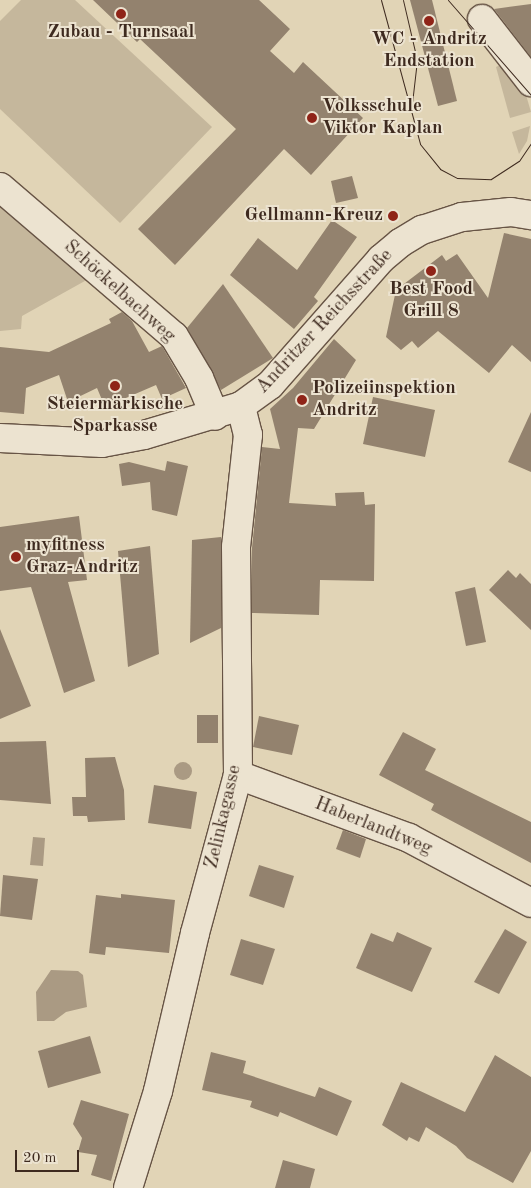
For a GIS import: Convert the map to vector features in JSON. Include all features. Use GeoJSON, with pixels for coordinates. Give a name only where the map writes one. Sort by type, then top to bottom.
{"type":"FeatureCollection","features":[{"type":"Feature","properties":{"kind":"street"},"geometry":{"type":"LineString","coordinates":[[478,13],[531,82]]}},
{"type":"Feature","properties":{"kind":"street","name":"Schöckelbachweg"},"geometry":{"type":"LineString","coordinates":[[0,188],[174,336],[199,378],[215,416]]}},
{"type":"Feature","properties":{"kind":"street","name":"Andritzer Reichsstraße"},"geometry":{"type":"LineString","coordinates":[[0,438],[102,443],[215,416],[241,406],[270,385],[381,259],[400,243],[422,230],[462,216],[512,212],[531,215]]}},
{"type":"Feature","properties":{"kind":"street","name":"Zelinkagasse"},"geometry":{"type":"LineString","coordinates":[[128,1188],[158,1091],[195,932],[238,775],[236,547],[248,435],[241,406]]}},
{"type":"Feature","properties":{"kind":"street","name":"Haberlandtweg"},"geometry":{"type":"LineString","coordinates":[[238,775],[409,838],[531,903]]}},
{"type":"Feature","properties":{"kind":"shaded area"},"geometry":{"type":"Polygon","coordinates":[[[21,0],[75,0],[212,127],[120,223],[0,109],[0,21],[21,0]]]}},
{"type":"Feature","properties":{"kind":"shaded area"},"geometry":{"type":"Polygon","coordinates":[[[500,65],[526,95],[531,112],[510,118],[496,67],[500,65]]]}},
{"type":"Feature","properties":{"kind":"shaded area"},"geometry":{"type":"Polygon","coordinates":[[[530,126],[527,141],[519,154],[512,132],[530,126]]]}},
{"type":"Feature","properties":{"kind":"shaded area"},"geometry":{"type":"Polygon","coordinates":[[[0,200],[92,277],[22,316],[21,329],[0,331],[0,200]]]}},
{"type":"Feature","properties":{"kind":"shaded area"},"geometry":{"type":"Polygon","coordinates":[[[179,762],[187,762],[192,767],[190,778],[179,780],[174,775],[174,767],[179,762]]]}},
{"type":"Feature","properties":{"kind":"shaded area"},"geometry":{"type":"Polygon","coordinates":[[[33,837],[45,838],[43,866],[30,865],[33,837]]]}},
{"type":"Feature","properties":{"kind":"shaded area"},"geometry":{"type":"Polygon","coordinates":[[[51,970],[78,971],[83,975],[87,1007],[66,1012],[54,1021],[37,1021],[36,992],[51,970]]]}},
{"type":"Feature","properties":{"kind":"building"},"geometry":{"type":"Polygon","coordinates":[[[93,0],[259,0],[290,29],[270,51],[294,73],[303,62],[363,118],[311,175],[284,149],[175,265],[138,229],[236,129],[140,39],[137,42],[93,0]]]}},
{"type":"Feature","properties":{"kind":"building"},"geometry":{"type":"Polygon","coordinates":[[[410,0],[432,0],[457,101],[438,106],[410,0]]]}},
{"type":"Feature","properties":{"kind":"building"},"geometry":{"type":"Polygon","coordinates":[[[531,4],[531,57],[494,9],[531,4]]]}},
{"type":"Feature","properties":{"kind":"building"},"geometry":{"type":"Polygon","coordinates":[[[352,176],[358,198],[336,203],[331,181],[352,176]]]}},
{"type":"Feature","properties":{"kind":"building"},"geometry":{"type":"Polygon","coordinates":[[[332,220],[357,237],[314,297],[318,301],[294,329],[230,275],[258,238],[297,270],[332,220]]]}},
{"type":"Feature","properties":{"kind":"building"},"geometry":{"type":"Polygon","coordinates":[[[504,233],[531,239],[531,362],[512,345],[489,373],[438,331],[418,348],[412,341],[401,350],[386,337],[396,290],[442,255],[446,261],[457,254],[488,298],[504,233]]]}},
{"type":"Feature","properties":{"kind":"building"},"geometry":{"type":"Polygon","coordinates":[[[223,284],[273,358],[221,390],[187,328],[223,284]]]}},
{"type":"Feature","properties":{"kind":"building"},"geometry":{"type":"Polygon","coordinates":[[[122,312],[132,321],[149,352],[162,346],[186,388],[162,399],[156,385],[105,407],[97,388],[68,402],[59,375],[26,388],[24,414],[0,412],[0,347],[49,352],[111,323],[109,319],[122,312]]]}},
{"type":"Feature","properties":{"kind":"building"},"geometry":{"type":"Polygon","coordinates":[[[334,339],[356,360],[314,429],[298,428],[289,503],[336,506],[335,493],[364,492],[365,505],[375,504],[374,581],[320,580],[319,615],[252,613],[252,548],[262,447],[280,449],[270,409],[293,388],[334,339]]]}},
{"type":"Feature","properties":{"kind":"building"},"geometry":{"type":"Polygon","coordinates":[[[373,397],[435,410],[425,457],[363,444],[373,397]]]}},
{"type":"Feature","properties":{"kind":"building"},"geometry":{"type":"Polygon","coordinates":[[[531,412],[531,472],[508,462],[531,412]]]}},
{"type":"Feature","properties":{"kind":"building"},"geometry":{"type":"Polygon","coordinates":[[[167,461],[188,466],[177,516],[152,510],[150,482],[122,486],[119,464],[129,462],[165,471],[167,461]]]}},
{"type":"Feature","properties":{"kind":"building"},"geometry":{"type":"Polygon","coordinates":[[[79,516],[87,580],[68,582],[95,681],[64,693],[31,587],[0,591],[0,527],[79,516]]]}},
{"type":"Feature","properties":{"kind":"building"},"geometry":{"type":"Polygon","coordinates":[[[221,537],[221,628],[190,643],[192,540],[221,537]]]}},
{"type":"Feature","properties":{"kind":"building"},"geometry":{"type":"Polygon","coordinates":[[[150,546],[159,654],[128,667],[118,551],[150,546]]]}},
{"type":"Feature","properties":{"kind":"building"},"geometry":{"type":"Polygon","coordinates":[[[508,570],[516,578],[520,573],[531,584],[531,630],[489,590],[508,570]]]}},
{"type":"Feature","properties":{"kind":"building"},"geometry":{"type":"Polygon","coordinates":[[[475,587],[486,642],[466,646],[455,592],[475,587]]]}},
{"type":"Feature","properties":{"kind":"building"},"geometry":{"type":"Polygon","coordinates":[[[0,629],[31,706],[0,719],[0,629]]]}},
{"type":"Feature","properties":{"kind":"building"},"geometry":{"type":"Polygon","coordinates":[[[197,715],[218,715],[218,743],[197,743],[197,715]]]}},
{"type":"Feature","properties":{"kind":"building"},"geometry":{"type":"Polygon","coordinates":[[[259,716],[299,725],[292,755],[253,747],[259,716]]]}},
{"type":"Feature","properties":{"kind":"building"},"geometry":{"type":"Polygon","coordinates":[[[403,732],[436,749],[425,770],[531,822],[531,863],[431,810],[434,804],[379,775],[403,732]]]}},
{"type":"Feature","properties":{"kind":"building"},"geometry":{"type":"Polygon","coordinates":[[[46,741],[51,804],[0,800],[0,742],[46,741]]]}},
{"type":"Feature","properties":{"kind":"building"},"geometry":{"type":"Polygon","coordinates":[[[115,757],[124,790],[125,820],[88,822],[87,816],[73,816],[72,797],[86,797],[85,758],[115,757]]]}},
{"type":"Feature","properties":{"kind":"building"},"geometry":{"type":"Polygon","coordinates":[[[154,785],[197,792],[191,829],[148,823],[154,785]]]}},
{"type":"Feature","properties":{"kind":"building"},"geometry":{"type":"Polygon","coordinates":[[[343,830],[366,839],[360,858],[336,849],[343,830]]]}},
{"type":"Feature","properties":{"kind":"building"},"geometry":{"type":"Polygon","coordinates":[[[259,865],[294,876],[284,908],[249,896],[259,865]]]}},
{"type":"Feature","properties":{"kind":"building"},"geometry":{"type":"Polygon","coordinates":[[[3,875],[38,879],[32,920],[0,916],[3,875]]]}},
{"type":"Feature","properties":{"kind":"building"},"geometry":{"type":"Polygon","coordinates":[[[121,894],[175,900],[169,953],[106,947],[105,955],[89,953],[96,895],[121,898],[121,894]]]}},
{"type":"Feature","properties":{"kind":"building"},"geometry":{"type":"Polygon","coordinates":[[[505,929],[527,942],[499,994],[474,982],[505,929]]]}},
{"type":"Feature","properties":{"kind":"building"},"geometry":{"type":"Polygon","coordinates":[[[397,932],[432,948],[412,992],[356,968],[371,933],[393,942],[397,932]]]}},
{"type":"Feature","properties":{"kind":"building"},"geometry":{"type":"Polygon","coordinates":[[[241,939],[275,949],[263,985],[230,975],[241,939]]]}},
{"type":"Feature","properties":{"kind":"building"},"geometry":{"type":"Polygon","coordinates":[[[90,1036],[101,1073],[48,1088],[38,1051],[90,1036]]]}},
{"type":"Feature","properties":{"kind":"building"},"geometry":{"type":"Polygon","coordinates":[[[211,1052],[246,1061],[243,1073],[315,1097],[319,1087],[352,1101],[337,1136],[280,1112],[278,1117],[250,1107],[252,1101],[202,1090],[211,1052]]]}},
{"type":"Feature","properties":{"kind":"building"},"geometry":{"type":"Polygon","coordinates":[[[495,1055],[531,1077],[531,1151],[513,1183],[467,1158],[456,1146],[426,1127],[419,1142],[409,1137],[407,1141],[382,1125],[401,1082],[465,1112],[495,1055]]]}},
{"type":"Feature","properties":{"kind":"building"},"geometry":{"type":"Polygon","coordinates":[[[81,1100],[129,1114],[111,1181],[91,1175],[97,1155],[78,1152],[82,1138],[73,1124],[81,1100]]]}},
{"type":"Feature","properties":{"kind":"building"},"geometry":{"type":"Polygon","coordinates":[[[283,1160],[315,1169],[310,1188],[275,1188],[283,1160]]]}},
{"type":"Feature","properties":{"kind":"tram line"},"geometry":{"type":"LineString","coordinates":[[381,0],[420,144],[440,169],[457,178],[491,179],[519,161],[531,143]]}},
{"type":"Feature","properties":{"kind":"tram line"},"geometry":{"type":"LineString","coordinates":[[403,0],[417,60],[412,103]]}},
{"type":"Feature","properties":{"kind":"tram line"},"geometry":{"type":"LineString","coordinates":[[448,0],[531,95]]}},
{"type":"Feature","properties":{"kind":"place","name":"Zubau - Turnsaal"},"geometry":{"type":"Point","coordinates":[121,14]}},
{"type":"Feature","properties":{"kind":"place","name":"WC - Andritz Endstation"},"geometry":{"type":"Point","coordinates":[429,21]}},
{"type":"Feature","properties":{"kind":"place","name":"Volksschule Viktor Kaplan"},"geometry":{"type":"Point","coordinates":[312,118]}},
{"type":"Feature","properties":{"kind":"place","name":"Gellmann-Kreuz"},"geometry":{"type":"Point","coordinates":[393,216]}},
{"type":"Feature","properties":{"kind":"place","name":"Best Food Grill 8"},"geometry":{"type":"Point","coordinates":[431,271]}},
{"type":"Feature","properties":{"kind":"place","name":"Steiermärkische Sparkasse"},"geometry":{"type":"Point","coordinates":[115,386]}},
{"type":"Feature","properties":{"kind":"place","name":"Polizeiinspektion Andritz"},"geometry":{"type":"Point","coordinates":[302,400]}},
{"type":"Feature","properties":{"kind":"place","name":"myfitness Graz-Andritz"},"geometry":{"type":"Point","coordinates":[16,557]}}]}
